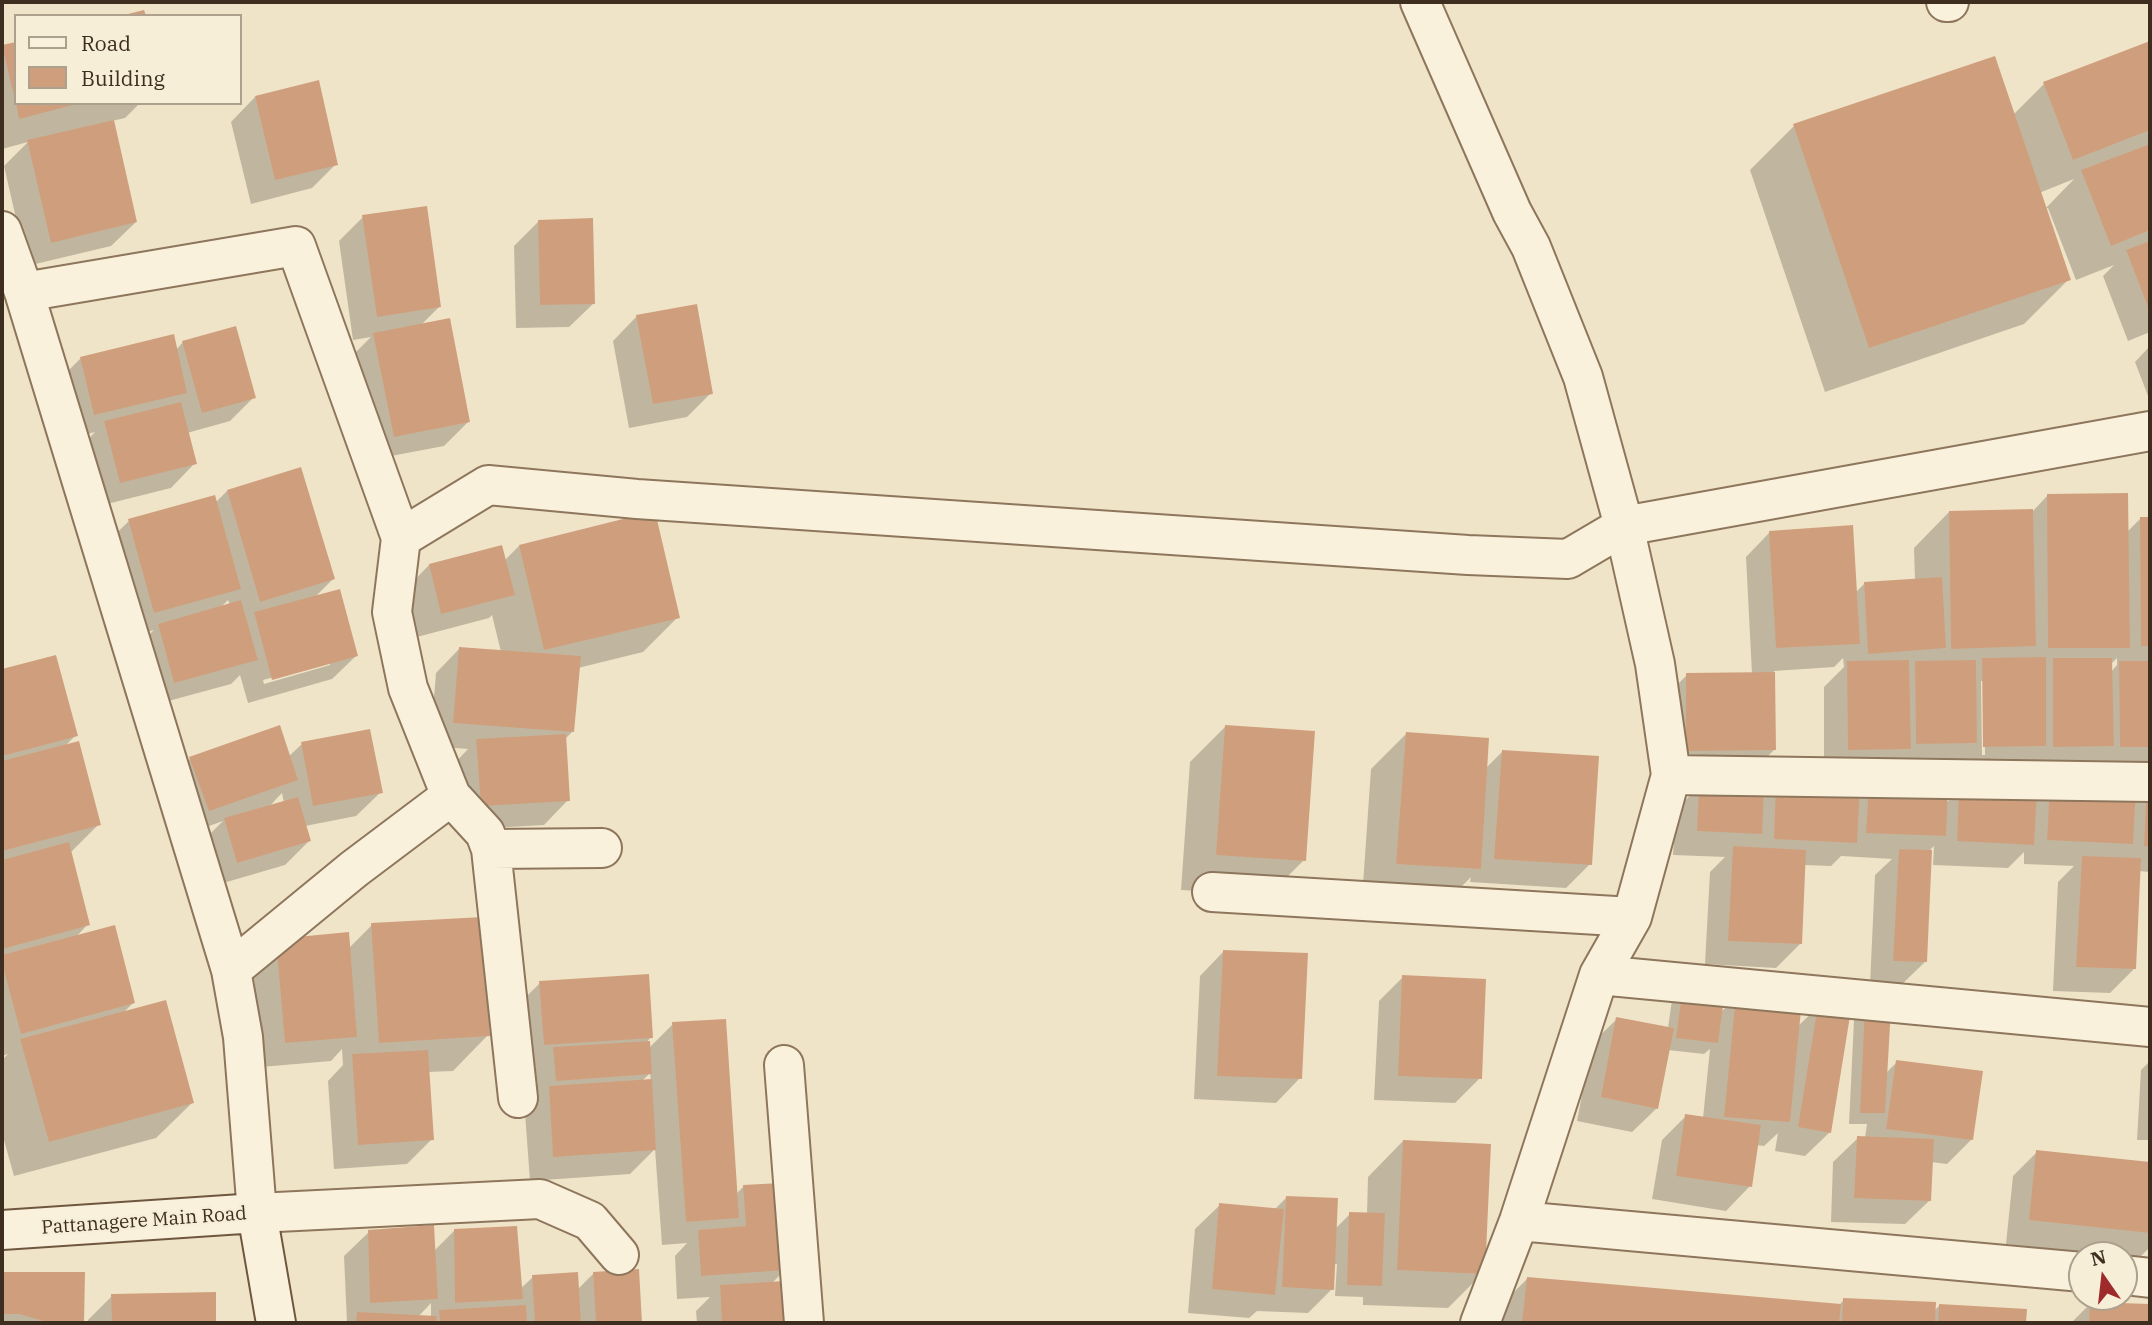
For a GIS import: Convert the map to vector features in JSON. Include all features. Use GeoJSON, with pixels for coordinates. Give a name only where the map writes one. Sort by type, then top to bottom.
{"type":"FeatureCollection","features":[{"type":"Feature","properties":{"kind":"street"},"geometry":{"type":"LineString","coordinates":[[1420,2],[1512,212],[1531,247],[1583,377],[1624,526],[1656,664],[1671,775],[1632,917],[1599,975],[1519,1220],[1480,1323]]}},
{"type":"Feature","properties":{"kind":"street"},"geometry":{"type":"LineString","coordinates":[[2,231],[24,292],[231,970],[243,1037],[257,1213],[540,1199],[590,1221],[619,1255]]}},
{"type":"Feature","properties":{"kind":"street"},"geometry":{"type":"LineString","coordinates":[[24,292],[296,246],[401,538],[392,612],[408,688],[451,796],[485,833],[491,849],[518,1098]]}},
{"type":"Feature","properties":{"kind":"street"},"geometry":{"type":"LineString","coordinates":[[401,538],[488,485],[637,499],[1454,554],[1568,559],[1624,526],[2150,430]]}},
{"type":"Feature","properties":{"kind":"street"},"geometry":{"type":"LineString","coordinates":[[1671,775],[2150,782]]}},
{"type":"Feature","properties":{"kind":"street"},"geometry":{"type":"LineString","coordinates":[[231,970],[354,869],[451,796]]}},
{"type":"Feature","properties":{"kind":"street"},"geometry":{"type":"LineString","coordinates":[[491,849],[602,848]]}},
{"type":"Feature","properties":{"kind":"street"},"geometry":{"type":"LineString","coordinates":[[1212,891],[1632,917]]}},
{"type":"Feature","properties":{"kind":"street"},"geometry":{"type":"LineString","coordinates":[[1599,975],[2150,1027]]}},
{"type":"Feature","properties":{"kind":"street"},"geometry":{"type":"LineString","coordinates":[[785,1065],[804,1323]]}},
{"type":"Feature","properties":{"kind":"street","name":"Pattanagere Main Road"},"geometry":{"type":"LineString","coordinates":[[2,1230],[257,1213],[276,1323]]}},
{"type":"Feature","properties":{"kind":"street"},"geometry":{"type":"LineString","coordinates":[[1519,1220],[2068,1271]]}},
{"type":"Feature","properties":{"kind":"building"},"geometry":{"type":"Polygon","coordinates":[[[144,10],[145,14],[128,14],[144,10]]]}},
{"type":"Feature","properties":{"kind":"building"},"geometry":{"type":"Polygon","coordinates":[[[2150,41],[2150,130],[2073,160],[2043,82],[2150,41]]]}},
{"type":"Feature","properties":{"kind":"building"},"geometry":{"type":"Polygon","coordinates":[[[14,42],[14,96],[2,45],[14,42]]]}},
{"type":"Feature","properties":{"kind":"building"},"geometry":{"type":"Polygon","coordinates":[[[1995,56],[2071,280],[1869,348],[1793,124],[1995,56]]]}},
{"type":"Feature","properties":{"kind":"building"},"geometry":{"type":"Polygon","coordinates":[[[319,80],[338,165],[275,180],[255,96],[319,80]]]}},
{"type":"Feature","properties":{"kind":"building"},"geometry":{"type":"Polygon","coordinates":[[[16,105],[73,105],[19,119],[16,105]]]}},
{"type":"Feature","properties":{"kind":"building"},"geometry":{"type":"Polygon","coordinates":[[[114,120],[137,222],[51,243],[27,140],[114,120]]]}},
{"type":"Feature","properties":{"kind":"building"},"geometry":{"type":"Polygon","coordinates":[[[2150,144],[2150,230],[2111,246],[2081,170],[2150,144]]]}},
{"type":"Feature","properties":{"kind":"building"},"geometry":{"type":"Polygon","coordinates":[[[427,206],[441,307],[377,317],[362,215],[427,206]]]}},
{"type":"Feature","properties":{"kind":"building"},"geometry":{"type":"Polygon","coordinates":[[[593,218],[595,304],[540,305],[538,220],[593,218]]]}},
{"type":"Feature","properties":{"kind":"building"},"geometry":{"type":"Polygon","coordinates":[[[2150,241],[2150,312],[2126,250],[2150,241]]]}},
{"type":"Feature","properties":{"kind":"building"},"geometry":{"type":"Polygon","coordinates":[[[697,304],[713,394],[653,404],[636,315],[697,304]]]}},
{"type":"Feature","properties":{"kind":"building"},"geometry":{"type":"Polygon","coordinates":[[[450,318],[470,422],[394,437],[373,333],[450,318]]]}},
{"type":"Feature","properties":{"kind":"building"},"geometry":{"type":"Polygon","coordinates":[[[236,326],[256,398],[202,413],[182,341],[236,326]]]}},
{"type":"Feature","properties":{"kind":"building"},"geometry":{"type":"Polygon","coordinates":[[[174,334],[187,393],[94,415],[80,357],[174,334]]]}},
{"type":"Feature","properties":{"kind":"building"},"geometry":{"type":"Polygon","coordinates":[[[181,402],[197,464],[120,483],[104,421],[181,402]]]}},
{"type":"Feature","properties":{"kind":"building"},"geometry":{"type":"Polygon","coordinates":[[[301,467],[335,579],[260,602],[227,490],[301,467]]]}},
{"type":"Feature","properties":{"kind":"building"},"geometry":{"type":"Polygon","coordinates":[[[2128,493],[2130,648],[2048,648],[2047,494],[2128,493]]]}},
{"type":"Feature","properties":{"kind":"building"},"geometry":{"type":"Polygon","coordinates":[[[215,495],[241,589],[154,613],[128,519],[215,495]]]}},
{"type":"Feature","properties":{"kind":"building"},"geometry":{"type":"Polygon","coordinates":[[[2033,509],[2036,646],[1951,649],[1949,511],[2033,509]]]}},
{"type":"Feature","properties":{"kind":"building"},"geometry":{"type":"Polygon","coordinates":[[[655,511],[680,618],[544,650],[519,545],[655,511]]]}},
{"type":"Feature","properties":{"kind":"building"},"geometry":{"type":"Polygon","coordinates":[[[2140,517],[2150,517],[2150,646],[2141,646],[2140,517]]]}},
{"type":"Feature","properties":{"kind":"building"},"geometry":{"type":"Polygon","coordinates":[[[1853,525],[1860,644],[1776,648],[1769,531],[1853,525]]]}},
{"type":"Feature","properties":{"kind":"building"},"geometry":{"type":"Polygon","coordinates":[[[502,545],[515,595],[441,614],[429,564],[502,545]]]}},
{"type":"Feature","properties":{"kind":"building"},"geometry":{"type":"Polygon","coordinates":[[[1942,577],[1946,648],[1868,654],[1864,582],[1942,577]]]}},
{"type":"Feature","properties":{"kind":"building"},"geometry":{"type":"Polygon","coordinates":[[[340,589],[358,656],[272,680],[254,612],[340,589]]]}},
{"type":"Feature","properties":{"kind":"building"},"geometry":{"type":"Polygon","coordinates":[[[241,600],[258,660],[174,683],[158,624],[241,600]]]}},
{"type":"Feature","properties":{"kind":"building"},"geometry":{"type":"Polygon","coordinates":[[[459,647],[581,656],[574,732],[453,723],[459,647]]]}},
{"type":"Feature","properties":{"kind":"building"},"geometry":{"type":"Polygon","coordinates":[[[56,655],[78,736],[2,756],[2,669],[56,655]]]}},
{"type":"Feature","properties":{"kind":"building"},"geometry":{"type":"Polygon","coordinates":[[[2046,657],[2046,746],[1983,747],[1982,658],[2046,657]]]}},
{"type":"Feature","properties":{"kind":"building"},"geometry":{"type":"Polygon","coordinates":[[[2053,658],[2112,658],[2114,746],[2053,747],[2053,658]]]}},
{"type":"Feature","properties":{"kind":"building"},"geometry":{"type":"Polygon","coordinates":[[[1909,660],[1911,749],[1848,750],[1847,661],[1909,660]]]}},
{"type":"Feature","properties":{"kind":"building"},"geometry":{"type":"Polygon","coordinates":[[[1976,660],[1977,743],[1916,744],[1915,661],[1976,660]]]}},
{"type":"Feature","properties":{"kind":"building"},"geometry":{"type":"Polygon","coordinates":[[[2119,661],[2150,661],[2150,747],[2120,747],[2119,661]]]}},
{"type":"Feature","properties":{"kind":"building"},"geometry":{"type":"Polygon","coordinates":[[[1775,672],[1776,750],[1686,751],[1686,673],[1775,672]]]}},
{"type":"Feature","properties":{"kind":"building"},"geometry":{"type":"Polygon","coordinates":[[[280,725],[298,780],[209,811],[189,757],[280,725]]]}},
{"type":"Feature","properties":{"kind":"building"},"geometry":{"type":"Polygon","coordinates":[[[1225,725],[1315,731],[1306,861],[1216,855],[1225,725]]]}},
{"type":"Feature","properties":{"kind":"building"},"geometry":{"type":"Polygon","coordinates":[[[370,729],[383,793],[313,806],[301,742],[370,729]]]}},
{"type":"Feature","properties":{"kind":"building"},"geometry":{"type":"Polygon","coordinates":[[[1406,732],[1489,738],[1481,869],[1396,864],[1406,732]]]}},
{"type":"Feature","properties":{"kind":"building"},"geometry":{"type":"Polygon","coordinates":[[[566,734],[570,801],[481,806],[476,739],[566,734]]]}},
{"type":"Feature","properties":{"kind":"building"},"geometry":{"type":"Polygon","coordinates":[[[79,741],[101,825],[2,851],[2,761],[79,741]]]}},
{"type":"Feature","properties":{"kind":"building"},"geometry":{"type":"Polygon","coordinates":[[[1502,750],[1599,756],[1592,865],[1494,859],[1502,750]]]}},
{"type":"Feature","properties":{"kind":"building"},"geometry":{"type":"Polygon","coordinates":[[[1776,780],[1860,783],[1857,843],[1774,839],[1776,780]]]}},
{"type":"Feature","properties":{"kind":"building"},"geometry":{"type":"Polygon","coordinates":[[[2147,782],[2150,782],[2150,847],[2144,846],[2147,782]]]}},
{"type":"Feature","properties":{"kind":"building"},"geometry":{"type":"Polygon","coordinates":[[[1869,783],[1948,787],[1946,836],[1866,833],[1869,783]]]}},
{"type":"Feature","properties":{"kind":"building"},"geometry":{"type":"Polygon","coordinates":[[[1699,784],[1764,786],[1762,834],[1697,831],[1699,784]]]}},
{"type":"Feature","properties":{"kind":"building"},"geometry":{"type":"Polygon","coordinates":[[[2050,784],[2136,788],[2133,844],[2047,840],[2050,784]]]}},
{"type":"Feature","properties":{"kind":"building"},"geometry":{"type":"Polygon","coordinates":[[[1959,787],[2037,791],[2034,845],[1957,841],[1959,787]]]}},
{"type":"Feature","properties":{"kind":"building"},"geometry":{"type":"Polygon","coordinates":[[[298,797],[311,841],[237,863],[224,818],[298,797]]]}},
{"type":"Feature","properties":{"kind":"building"},"geometry":{"type":"Polygon","coordinates":[[[69,842],[90,925],[2,949],[2,860],[69,842]]]}},
{"type":"Feature","properties":{"kind":"building"},"geometry":{"type":"Polygon","coordinates":[[[1733,846],[1806,850],[1802,944],[1728,941],[1733,846]]]}},
{"type":"Feature","properties":{"kind":"building"},"geometry":{"type":"Polygon","coordinates":[[[1899,849],[1932,850],[1927,962],[1893,961],[1899,849]]]}},
{"type":"Feature","properties":{"kind":"building"},"geometry":{"type":"Polygon","coordinates":[[[2082,856],[2141,858],[2136,969],[2076,967],[2082,856]]]}},
{"type":"Feature","properties":{"kind":"building"},"geometry":{"type":"Polygon","coordinates":[[[483,917],[490,1036],[379,1043],[371,923],[483,917]]]}},
{"type":"Feature","properties":{"kind":"building"},"geometry":{"type":"Polygon","coordinates":[[[115,925],[135,1003],[21,1034],[2,955],[115,925]]]}},
{"type":"Feature","properties":{"kind":"building"},"geometry":{"type":"Polygon","coordinates":[[[349,932],[357,1037],[285,1043],[276,939],[349,932]]]}},
{"type":"Feature","properties":{"kind":"building"},"geometry":{"type":"Polygon","coordinates":[[[1223,950],[1308,953],[1302,1079],[1217,1076],[1223,950]]]}},
{"type":"Feature","properties":{"kind":"building"},"geometry":{"type":"Polygon","coordinates":[[[649,974],[653,1038],[544,1045],[539,981],[649,974]]]}},
{"type":"Feature","properties":{"kind":"building"},"geometry":{"type":"Polygon","coordinates":[[[1402,975],[1486,979],[1482,1079],[1398,1076],[1402,975]]]}},
{"type":"Feature","properties":{"kind":"building"},"geometry":{"type":"Polygon","coordinates":[[[1683,986],[1725,991],[1718,1043],[1676,1038],[1683,986]]]}},
{"type":"Feature","properties":{"kind":"building"},"geometry":{"type":"Polygon","coordinates":[[[1736,995],[1802,1000],[1790,1122],[1724,1117],[1736,995]]]}},
{"type":"Feature","properties":{"kind":"building"},"geometry":{"type":"Polygon","coordinates":[[[166,1000],[194,1103],[49,1142],[20,1039],[166,1000]]]}},
{"type":"Feature","properties":{"kind":"building"},"geometry":{"type":"Polygon","coordinates":[[[1818,1005],[1851,1010],[1831,1133],[1798,1127],[1818,1005]]]}},
{"type":"Feature","properties":{"kind":"building"},"geometry":{"type":"Polygon","coordinates":[[[1865,1006],[1891,1008],[1885,1113],[1860,1113],[1865,1006]]]}},
{"type":"Feature","properties":{"kind":"building"},"geometry":{"type":"Polygon","coordinates":[[[1616,1017],[1674,1028],[1658,1109],[1601,1097],[1616,1017]]]}},
{"type":"Feature","properties":{"kind":"building"},"geometry":{"type":"Polygon","coordinates":[[[726,1019],[739,1218],[686,1222],[672,1022],[726,1019]]]}},
{"type":"Feature","properties":{"kind":"building"},"geometry":{"type":"Polygon","coordinates":[[[650,1041],[652,1074],[556,1081],[553,1047],[650,1041]]]}},
{"type":"Feature","properties":{"kind":"building"},"geometry":{"type":"Polygon","coordinates":[[[428,1050],[434,1140],[358,1145],[352,1054],[428,1050]]]}},
{"type":"Feature","properties":{"kind":"building"},"geometry":{"type":"Polygon","coordinates":[[[1896,1060],[1983,1071],[1973,1140],[1886,1129],[1896,1060]]]}},
{"type":"Feature","properties":{"kind":"building"},"geometry":{"type":"Polygon","coordinates":[[[652,1079],[656,1150],[553,1157],[549,1086],[652,1079]]]}},
{"type":"Feature","properties":{"kind":"building"},"geometry":{"type":"Polygon","coordinates":[[[1685,1114],[1761,1125],[1752,1187],[1676,1176],[1685,1114]]]}},
{"type":"Feature","properties":{"kind":"building"},"geometry":{"type":"Polygon","coordinates":[[[1857,1136],[1934,1139],[1931,1201],[1854,1198],[1857,1136]]]}},
{"type":"Feature","properties":{"kind":"building"},"geometry":{"type":"Polygon","coordinates":[[[1403,1140],[1491,1144],[1485,1274],[1397,1270],[1403,1140]]]}},
{"type":"Feature","properties":{"kind":"building"},"geometry":{"type":"Polygon","coordinates":[[[2036,1150],[2150,1162],[2150,1233],[2029,1220],[2036,1150]]]}},
{"type":"Feature","properties":{"kind":"building"},"geometry":{"type":"Polygon","coordinates":[[[781,1183],[787,1270],[701,1276],[698,1230],[746,1226],[743,1185],[781,1183]]]}},
{"type":"Feature","properties":{"kind":"building"},"geometry":{"type":"Polygon","coordinates":[[[1286,1196],[1338,1198],[1334,1290],[1282,1287],[1286,1196]]]}},
{"type":"Feature","properties":{"kind":"building"},"geometry":{"type":"Polygon","coordinates":[[[1219,1203],[1284,1209],[1275,1295],[1212,1289],[1219,1203]]]}},
{"type":"Feature","properties":{"kind":"building"},"geometry":{"type":"Polygon","coordinates":[[[1349,1212],[1385,1213],[1382,1286],[1347,1285],[1349,1212]]]}},
{"type":"Feature","properties":{"kind":"building"},"geometry":{"type":"Polygon","coordinates":[[[434,1225],[438,1299],[370,1303],[368,1230],[434,1225]]]}},
{"type":"Feature","properties":{"kind":"building"},"geometry":{"type":"Polygon","coordinates":[[[517,1226],[523,1299],[455,1303],[454,1229],[517,1226]]]}},
{"type":"Feature","properties":{"kind":"building"},"geometry":{"type":"Polygon","coordinates":[[[639,1269],[642,1323],[596,1323],[593,1272],[639,1269]]]}},
{"type":"Feature","properties":{"kind":"building"},"geometry":{"type":"Polygon","coordinates":[[[2,1272],[85,1272],[84,1323],[50,1323],[19,1314],[2,1314],[2,1272]]]}},
{"type":"Feature","properties":{"kind":"building"},"geometry":{"type":"Polygon","coordinates":[[[578,1272],[581,1323],[535,1323],[532,1275],[578,1272]]]}},
{"type":"Feature","properties":{"kind":"building"},"geometry":{"type":"Polygon","coordinates":[[[1527,1277],[1841,1304],[1839,1323],[1522,1323],[1527,1277]]]}},
{"type":"Feature","properties":{"kind":"building"},"geometry":{"type":"Polygon","coordinates":[[[784,1281],[786,1323],[722,1323],[720,1285],[784,1281]]]}},
{"type":"Feature","properties":{"kind":"building"},"geometry":{"type":"Polygon","coordinates":[[[216,1292],[216,1323],[112,1323],[111,1294],[216,1292]]]}},
{"type":"Feature","properties":{"kind":"building"},"geometry":{"type":"Polygon","coordinates":[[[1843,1298],[1936,1302],[1935,1323],[1842,1323],[1843,1298]]]}},
{"type":"Feature","properties":{"kind":"building"},"geometry":{"type":"Polygon","coordinates":[[[1939,1304],[2027,1309],[2026,1323],[1938,1323],[1939,1304]]]}},
{"type":"Feature","properties":{"kind":"building"},"geometry":{"type":"Polygon","coordinates":[[[2138,1304],[2150,1304],[2150,1323],[2089,1323],[2090,1311],[2138,1311],[2138,1304]]]}},
{"type":"Feature","properties":{"kind":"building"},"geometry":{"type":"Polygon","coordinates":[[[526,1305],[527,1323],[440,1323],[439,1310],[526,1305]]]}},
{"type":"Feature","properties":{"kind":"building"},"geometry":{"type":"Polygon","coordinates":[[[357,1312],[437,1316],[436,1323],[356,1323],[357,1312]]]}}]}
